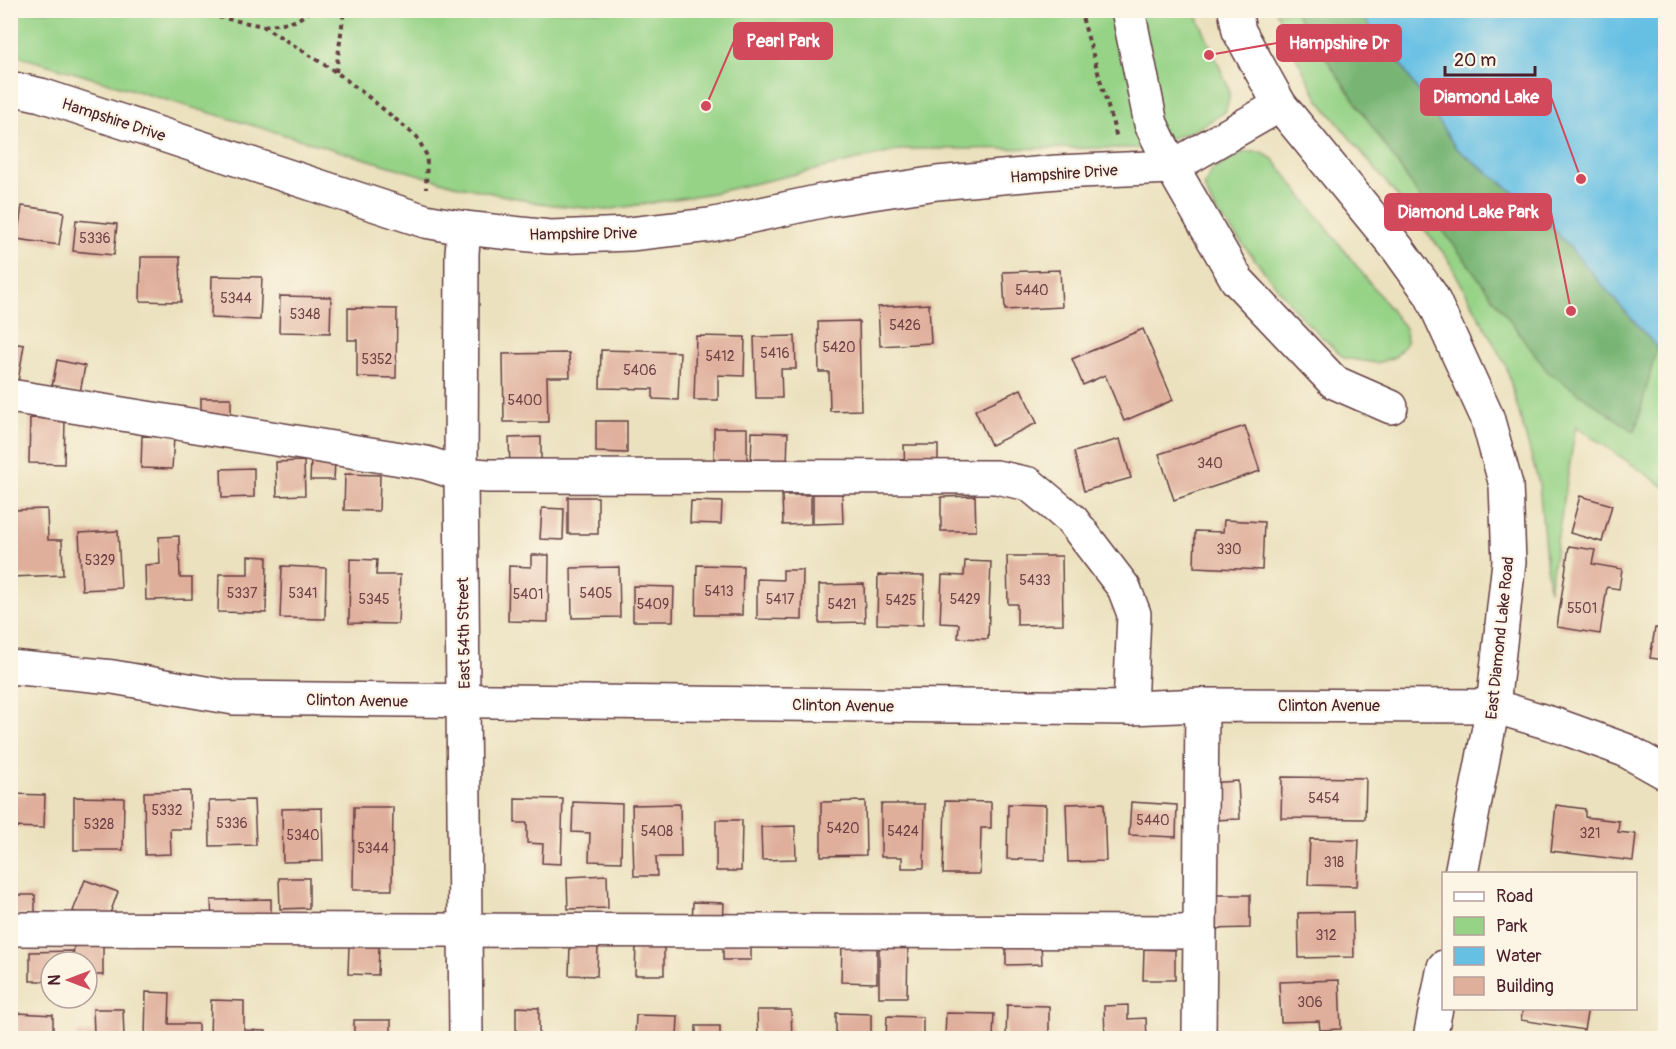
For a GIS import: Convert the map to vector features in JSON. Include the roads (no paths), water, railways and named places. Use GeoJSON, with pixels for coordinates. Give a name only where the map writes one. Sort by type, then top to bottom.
{"type":"FeatureCollection","features":[{"type":"Feature","properties":{"kind":"street"},"geometry":{"type":"LineString","coordinates":[[1128,10],[1151,124],[1172,167],[1237,280],[1334,382],[1391,407]]}},
{"type":"Feature","properties":{"kind":"street","name":"East Diamond Lake Road"},"geometry":{"type":"LineString","coordinates":[[1235,10],[1239,31],[1280,105],[1398,249],[1431,295],[1487,417],[1506,485],[1509,562],[1493,706],[1461,872]]}},
{"type":"Feature","properties":{"kind":"street","name":"Hampshire Drive"},"geometry":{"type":"LineString","coordinates":[[10,88],[41,95],[425,221],[464,228],[550,237],[630,234],[710,225],[826,200],[937,183],[1057,172],[1172,167],[1280,105]]}},
{"type":"Feature","properties":{"kind":"street","name":"East 54th Street"},"geometry":{"type":"LineString","coordinates":[[464,228],[460,474],[466,1038]]}},
{"type":"Feature","properties":{"kind":"street"},"geometry":{"type":"LineString","coordinates":[[10,396],[426,463],[460,474],[511,477],[996,477],[1029,484],[1072,520],[1124,588],[1134,614],[1130,708]]}},
{"type":"Feature","properties":{"kind":"street","name":"Clinton Avenue"},"geometry":{"type":"LineString","coordinates":[[10,667],[113,677],[234,698],[1130,708],[1202,705],[1493,706],[1556,725],[1625,750],[1665,772]]}},
{"type":"Feature","properties":{"kind":"street"},"geometry":{"type":"LineString","coordinates":[[1199,1038],[1202,705]]}},
{"type":"Feature","properties":{"kind":"street"},"geometry":{"type":"LineString","coordinates":[[10,929],[1199,932]]}},
{"type":"Feature","properties":{"kind":"street"},"geometry":{"type":"LineString","coordinates":[[1430,1038],[1442,972]]}},
{"type":"Feature","properties":{"kind":"water"},"geometry":{"type":"Polygon","coordinates":[[[1358,11],[1665,11],[1665,357],[1537,210],[1456,148],[1400,63],[1358,11]]]}},
{"type":"Feature","properties":{"kind":"place","name":"Hampshire Dr"},"geometry":{"type":"Point","coordinates":[1209,55]}},
{"type":"Feature","properties":{"kind":"place","name":"Pearl Park"},"geometry":{"type":"Point","coordinates":[706,106]}},
{"type":"Feature","properties":{"kind":"place","name":"Diamond Lake"},"geometry":{"type":"Point","coordinates":[1581,179]}},
{"type":"Feature","properties":{"kind":"place","name":"Diamond Lake Park"},"geometry":{"type":"Point","coordinates":[1571,311]}}]}
